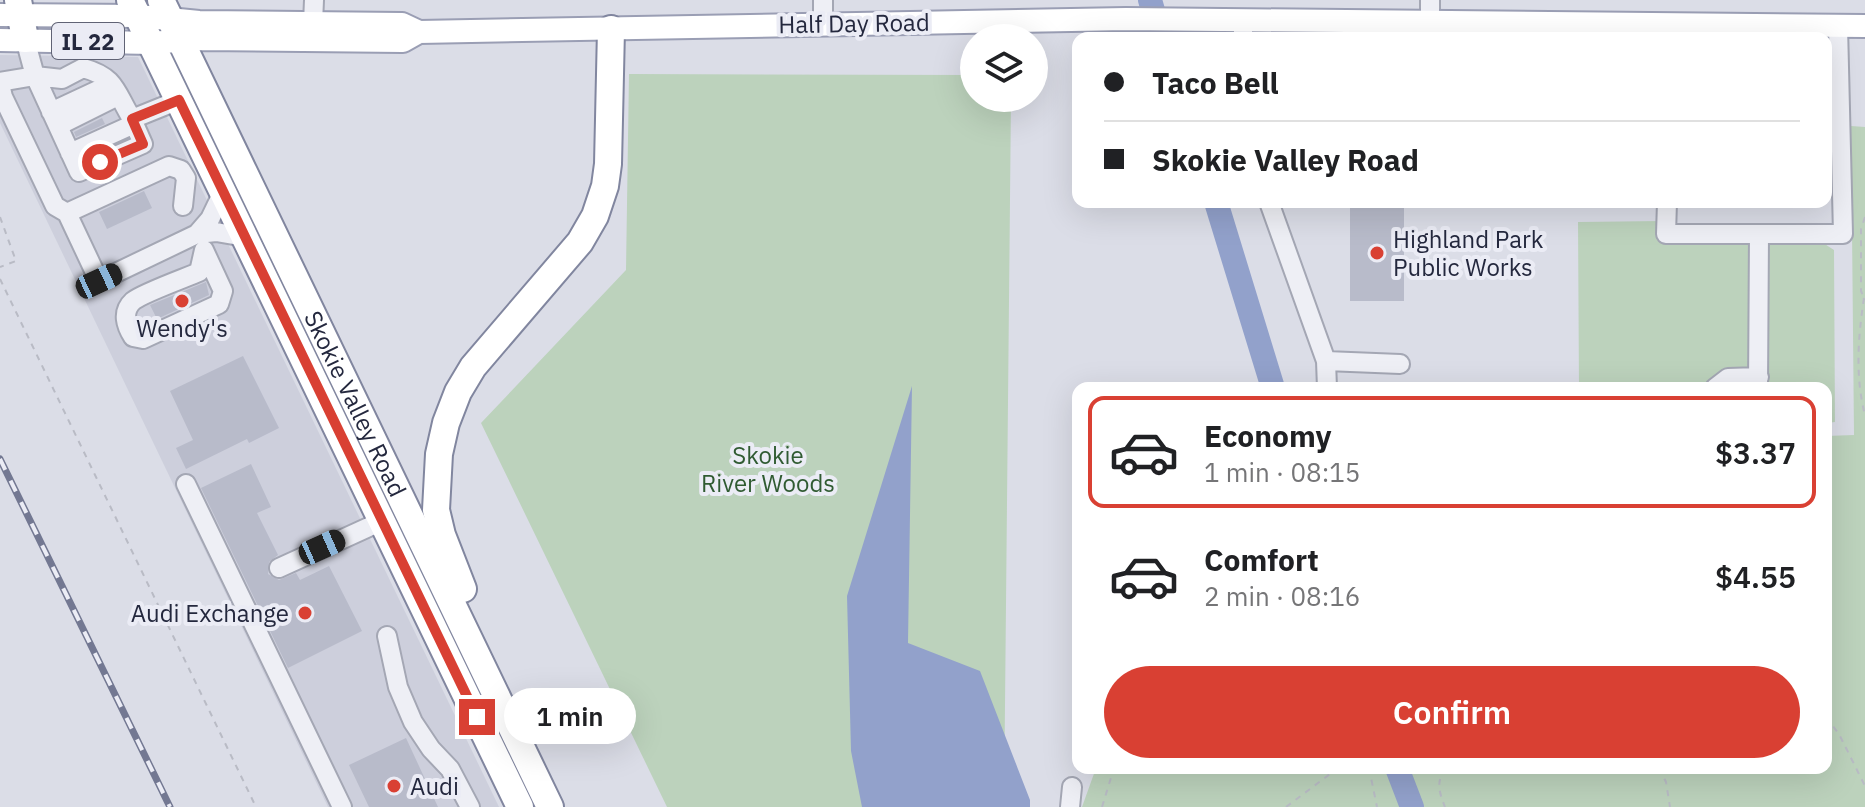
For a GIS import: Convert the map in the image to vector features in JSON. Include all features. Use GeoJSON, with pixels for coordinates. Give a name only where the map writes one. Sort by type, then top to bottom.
{"type":"FeatureCollection","features":[{"type":"Feature","properties":{"kind":"highway","name":"Skokie Valley Road"},"geometry":{"type":"LineString","coordinates":[[134,8],[520,807]]}},
{"type":"Feature","properties":{"kind":"highway","name":"Skokie Valley Road"},"geometry":{"type":"LineString","coordinates":[[171,20],[546,798]]}},
{"type":"Feature","properties":{"kind":"highway"},"geometry":{"type":"LineString","coordinates":[[546,798],[442,535],[436,510],[439,454],[458,392],[473,367],[571,253],[595,216],[605,186],[608,164],[611,29]]}},
{"type":"Feature","properties":{"kind":"main road","name":"Half Day Road"},"geometry":{"type":"LineString","coordinates":[[13,22],[134,8],[171,20],[403,41],[419,32]]}},
{"type":"Feature","properties":{"kind":"main road","name":"Half Day Road"},"geometry":{"type":"LineString","coordinates":[[171,20],[199,22],[314,11],[402,24],[419,32],[1126,19],[1184,20],[1243,30],[1665,32],[1865,26]]}},
{"type":"Feature","properties":{"kind":"main road","name":"Half Day Road"},"geometry":{"type":"LineString","coordinates":[[13,22],[151,43],[171,20]]}},
{"type":"Feature","properties":{"kind":"street"},"geometry":{"type":"LineString","coordinates":[[823,0],[823,24]]}},
{"type":"Feature","properties":{"kind":"street"},"geometry":{"type":"LineString","coordinates":[[1430,0],[1430,31]]}},
{"type":"Feature","properties":{"kind":"street"},"geometry":{"type":"LineString","coordinates":[[13,22],[35,76],[79,172],[143,144],[106,76],[83,68],[62,79],[35,76],[0,83],[3,97],[55,206],[67,213],[99,281],[201,242],[216,232],[245,237]]}},
{"type":"Feature","properties":{"kind":"street"},"geometry":{"type":"LineString","coordinates":[[1667,208],[1666,234],[1843,234],[1838,26]]}},
{"type":"Feature","properties":{"kind":"street"},"geometry":{"type":"LineString","coordinates":[[54,119],[115,90]]}},
{"type":"Feature","properties":{"kind":"street"},"geometry":{"type":"LineString","coordinates":[[133,122],[179,100]]}},
{"type":"Feature","properties":{"kind":"street"},"geometry":{"type":"LineString","coordinates":[[67,213],[169,166],[181,170],[186,178],[183,206]]}},
{"type":"Feature","properties":{"kind":"street"},"geometry":{"type":"LineString","coordinates":[[201,242],[223,291],[219,304],[143,339],[133,337],[126,326],[125,315],[132,302],[199,272],[201,242],[223,192]]}},
{"type":"Feature","properties":{"kind":"street"},"geometry":{"type":"LineString","coordinates":[[1271,208],[1326,361],[1327,382]]}},
{"type":"Feature","properties":{"kind":"street"},"geometry":{"type":"LineString","coordinates":[[1723,382],[1728,378],[1758,382],[1759,234]]}},
{"type":"Feature","properties":{"kind":"street"},"geometry":{"type":"LineString","coordinates":[[1326,361],[1400,364]]}},
{"type":"Feature","properties":{"kind":"street"},"geometry":{"type":"LineString","coordinates":[[186,484],[342,807]]}},
{"type":"Feature","properties":{"kind":"street"},"geometry":{"type":"LineString","coordinates":[[279,568],[382,521]]}},
{"type":"Feature","properties":{"kind":"street"},"geometry":{"type":"LineString","coordinates":[[387,636],[398,687],[413,722],[450,769],[470,807]]}},
{"type":"Feature","properties":{"kind":"street"},"geometry":{"type":"LineString","coordinates":[[435,752],[457,807]]}},
{"type":"Feature","properties":{"kind":"street"},"geometry":{"type":"LineString","coordinates":[[1070,807],[1072,787]]}},
{"type":"Feature","properties":{"kind":"path"},"geometry":{"type":"LineString","coordinates":[[0,217],[16,261],[0,267]]}},
{"type":"Feature","properties":{"kind":"path"},"geometry":{"type":"LineString","coordinates":[[1865,217],[1861,229],[1861,291],[1864,299],[1858,335],[1860,396],[1865,415]]}},
{"type":"Feature","properties":{"kind":"path"},"geometry":{"type":"LineString","coordinates":[[0,279],[256,807]]}},
{"type":"Feature","properties":{"kind":"path"},"geometry":{"type":"LineString","coordinates":[[1832,725],[1865,786]]}},
{"type":"Feature","properties":{"kind":"path"},"geometry":{"type":"LineString","coordinates":[[1102,807],[1112,774]]}},
{"type":"Feature","properties":{"kind":"path"},"geometry":{"type":"LineString","coordinates":[[1286,807],[1330,774]]}},
{"type":"Feature","properties":{"kind":"path"},"geometry":{"type":"LineString","coordinates":[[1370,774],[1377,807]]}},
{"type":"Feature","properties":{"kind":"path"},"geometry":{"type":"LineString","coordinates":[[1441,774],[1439,792],[1445,807]]}},
{"type":"Feature","properties":{"kind":"path"},"geometry":{"type":"LineString","coordinates":[[1662,774],[1670,807]]}},
{"type":"Feature","properties":{"kind":"shaded area"},"geometry":{"type":"Polygon","coordinates":[[[0,55],[138,57],[499,807],[328,807],[0,123],[0,55]]]}},
{"type":"Feature","properties":{"kind":"green space","name":"Skokie River Woods"},"geometry":{"type":"Polygon","coordinates":[[[629,74],[960,75],[960,112],[1011,112],[1004,807],[667,807],[481,423],[626,270],[629,74]]]}},
{"type":"Feature","properties":{"kind":"green space"},"geometry":{"type":"Polygon","coordinates":[[[1851,126],[1865,127],[1865,807],[1082,807],[1094,774],[1832,774],[1832,436],[1854,435],[1851,126]]]}},
{"type":"Feature","properties":{"kind":"green space"},"geometry":{"type":"Polygon","coordinates":[[[1662,221],[1662,242],[1820,241],[1834,250],[1835,422],[1832,422],[1832,382],[1579,382],[1578,222],[1662,221]]]}},
{"type":"Feature","properties":{"kind":"water"},"geometry":{"type":"Polygon","coordinates":[[[912,386],[908,643],[980,671],[1030,800],[1030,807],[862,807],[851,751],[847,596],[912,386]]]}},
{"type":"Feature","properties":{"kind":"building"},"geometry":{"type":"Polygon","coordinates":[[[102,118],[105,124],[76,137],[74,132],[102,118]]]}},
{"type":"Feature","properties":{"kind":"building"},"geometry":{"type":"Polygon","coordinates":[[[144,191],[152,208],[107,229],[99,212],[144,191]]]}},
{"type":"Feature","properties":{"kind":"building","name":"Highland Park Public Works"},"geometry":{"type":"Polygon","coordinates":[[[1350,208],[1404,208],[1404,301],[1350,301],[1350,208]]]}},
{"type":"Feature","properties":{"kind":"building","name":"Wendy's"},"geometry":{"type":"Polygon","coordinates":[[[206,282],[209,295],[157,319],[150,305],[206,282]]]}},
{"type":"Feature","properties":{"kind":"building"},"geometry":{"type":"Polygon","coordinates":[[[243,356],[279,428],[249,443],[247,439],[186,469],[176,448],[193,440],[170,391],[243,356]]]}},
{"type":"Feature","properties":{"kind":"building"},"geometry":{"type":"Polygon","coordinates":[[[251,464],[271,507],[257,513],[278,555],[269,562],[268,574],[279,580],[296,573],[300,580],[329,566],[362,631],[288,668],[201,488],[251,464]]]}},
{"type":"Feature","properties":{"kind":"building","name":"Audi"},"geometry":{"type":"Polygon","coordinates":[[[406,738],[438,807],[369,807],[349,765],[406,738]]]}},
{"type":"Feature","properties":{"kind":"waterway"},"geometry":{"type":"LineString","coordinates":[[1150,0],[1159,32]]}},
{"type":"Feature","properties":{"kind":"waterway"},"geometry":{"type":"LineString","coordinates":[[1218,208],[1271,382]]}},
{"type":"Feature","properties":{"kind":"waterway"},"geometry":{"type":"LineString","coordinates":[[1399,774],[1412,807]]}},
{"type":"Feature","properties":{"kind":"railway"},"geometry":{"type":"LineString","coordinates":[[0,459],[170,807]]}},
{"type":"Feature","properties":{"kind":"place","name":"Highland Park Public Works"},"geometry":{"type":"Point","coordinates":[1377,253]}},
{"type":"Feature","properties":{"kind":"place","name":"Wendy's"},"geometry":{"type":"Point","coordinates":[182,301]}},
{"type":"Feature","properties":{"kind":"place","name":"Audi Exchange"},"geometry":{"type":"Point","coordinates":[305,613]}},
{"type":"Feature","properties":{"kind":"place","name":"Audi"},"geometry":{"type":"Point","coordinates":[394,786]}},
{"type":"Feature","properties":{"kind":"route"},"geometry":{"type":"LineString","coordinates":[[100,162],[143,144],[132,119],[179,100],[477,717]]}}]}
